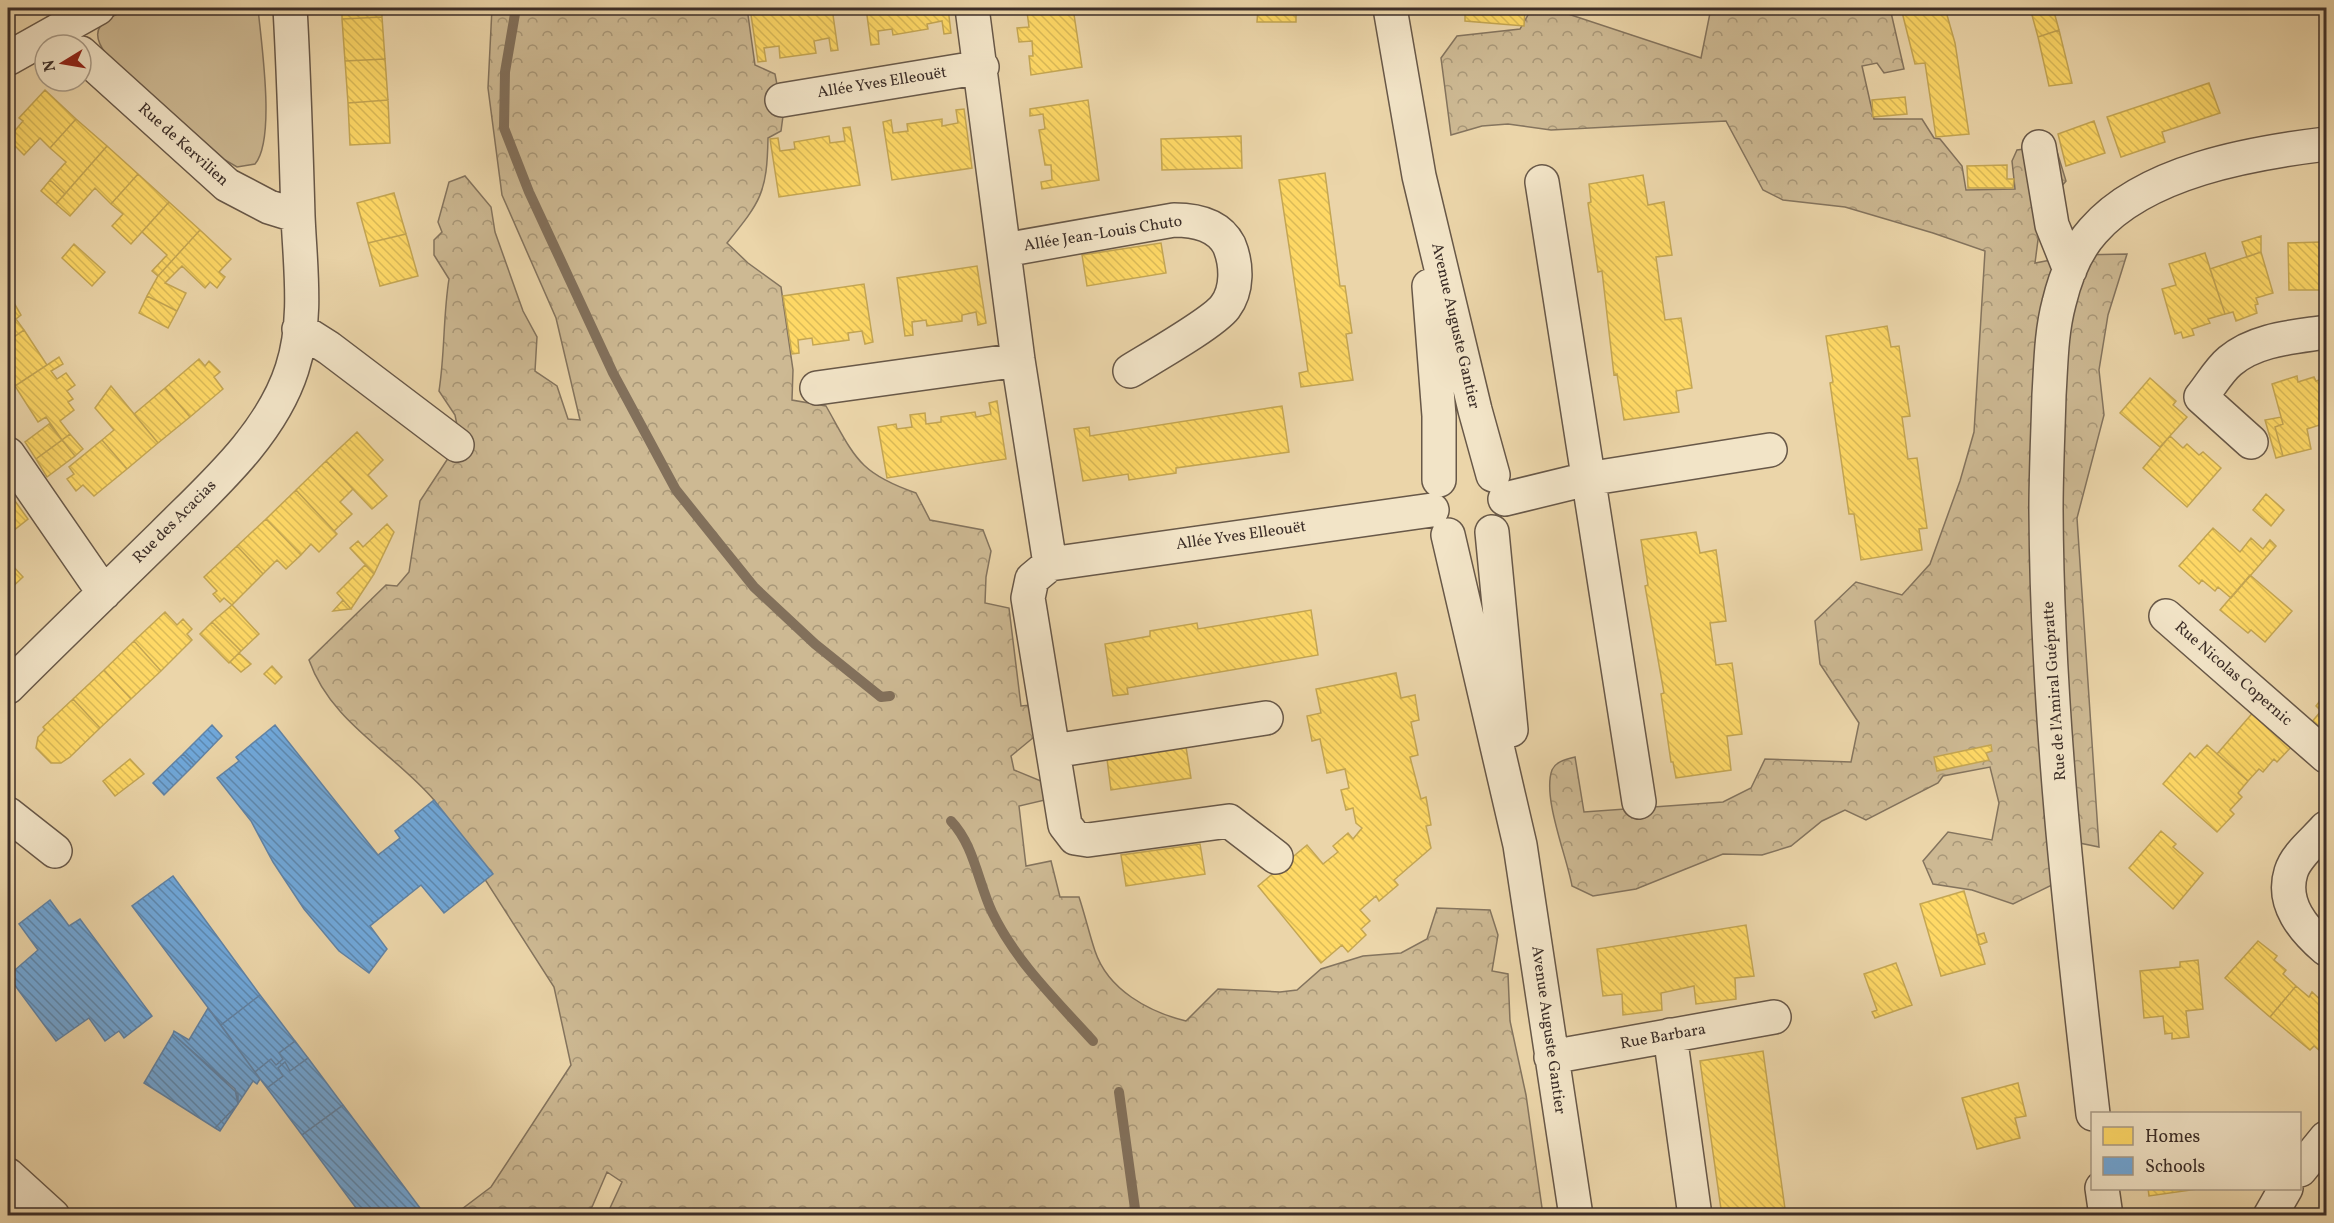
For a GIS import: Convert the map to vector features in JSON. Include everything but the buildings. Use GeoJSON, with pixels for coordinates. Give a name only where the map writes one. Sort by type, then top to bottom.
{"type":"FeatureCollection","features":[{"type":"Feature","properties":{"kind":"street"},"geometry":{"type":"LineString","coordinates":[[70,33],[98,8]]}},
{"type":"Feature","properties":{"kind":"street","name":"Rue des Acacias"},"geometry":{"type":"LineString","coordinates":[[8,687],[212,486],[261,428],[279,399],[292,368],[299,329],[301,287],[297,125],[290,8]]}},
{"type":"Feature","properties":{"kind":"street"},"geometry":{"type":"LineString","coordinates":[[972,8],[982,67],[1018,360],[1050,564],[1032,579],[1028,598],[1065,825],[1075,838],[1088,840],[1229,821],[1276,857]]}},
{"type":"Feature","properties":{"kind":"street","name":"Avenue Auguste Gantier"},"geometry":{"type":"LineString","coordinates":[[1390,8],[1419,176],[1475,410],[1499,487]]}},
{"type":"Feature","properties":{"kind":"street"},"geometry":{"type":"LineString","coordinates":[[9,58],[33,49]]}},
{"type":"Feature","properties":{"kind":"street","name":"Rue de Kervilien"},"geometry":{"type":"LineString","coordinates":[[93,64],[227,185],[269,207],[298,216]]}},
{"type":"Feature","properties":{"kind":"street","name":"Allée Yves Elleouët"},"geometry":{"type":"LineString","coordinates":[[782,100],[982,67]]}},
{"type":"Feature","properties":{"kind":"street","name":"Rue de l'Amiral Guépratte"},"geometry":{"type":"LineString","coordinates":[[2093,1112],[2062,803],[2046,563],[2046,470],[2052,348],[2059,303],[2070,270],[2094,230],[2115,211],[2176,177],[2276,150],[2326,144]]}},
{"type":"Feature","properties":{"kind":"street"},"geometry":{"type":"LineString","coordinates":[[2039,147],[2052,225],[2070,270]]}},
{"type":"Feature","properties":{"kind":"street","name":"Avenue Auguste Gantier"},"geometry":{"type":"LineString","coordinates":[[1419,176],[1439,416],[1440,508],[1520,845]]}},
{"type":"Feature","properties":{"kind":"street"},"geometry":{"type":"LineString","coordinates":[[1542,183],[1639,802]]}},
{"type":"Feature","properties":{"kind":"street","name":"Allée Jean-Louis Chuto"},"geometry":{"type":"LineString","coordinates":[[1004,250],[1174,220],[1195,220],[1226,240],[1235,266],[1232,292],[1226,306],[1130,371]]}},
{"type":"Feature","properties":{"kind":"street"},"geometry":{"type":"LineString","coordinates":[[299,329],[329,348],[457,445]]}},
{"type":"Feature","properties":{"kind":"street"},"geometry":{"type":"LineString","coordinates":[[2251,442],[2201,397],[2228,362],[2243,352],[2272,341],[2326,332]]}},
{"type":"Feature","properties":{"kind":"street"},"geometry":{"type":"LineString","coordinates":[[817,388],[1018,360]]}},
{"type":"Feature","properties":{"kind":"street"},"geometry":{"type":"LineString","coordinates":[[1499,487],[1587,479],[1770,450]]}},
{"type":"Feature","properties":{"kind":"street"},"geometry":{"type":"LineString","coordinates":[[8,454],[104,593]]}},
{"type":"Feature","properties":{"kind":"street"},"geometry":{"type":"LineString","coordinates":[[1465,466],[1485,470],[1499,487],[1502,519],[1492,532],[1471,540],[1440,508],[1446,473],[1465,466]]}},
{"type":"Feature","properties":{"kind":"street","name":"Allée Yves Elleouët"},"geometry":{"type":"LineString","coordinates":[[1050,564],[1440,508]]}},
{"type":"Feature","properties":{"kind":"street","name":"Avenue Auguste Gantier"},"geometry":{"type":"LineString","coordinates":[[1492,532],[1520,845],[1576,1215]]}},
{"type":"Feature","properties":{"kind":"street","name":"Rue Nicolas Copernic"},"geometry":{"type":"LineString","coordinates":[[2166,616],[2326,756]]}},
{"type":"Feature","properties":{"kind":"street"},"geometry":{"type":"LineString","coordinates":[[1053,751],[1266,718]]}},
{"type":"Feature","properties":{"kind":"street"},"geometry":{"type":"LineString","coordinates":[[8,814],[54,850]]}},
{"type":"Feature","properties":{"kind":"street"},"geometry":{"type":"LineString","coordinates":[[2326,828],[2303,853],[2291,871],[2288,890],[2294,913],[2312,937],[2326,949]]}},
{"type":"Feature","properties":{"kind":"street","name":"Rue Barbara"},"geometry":{"type":"LineString","coordinates":[[1551,1057],[1774,1017]]}},
{"type":"Feature","properties":{"kind":"street"},"geometry":{"type":"LineString","coordinates":[[1670,1035],[1695,1215]]}},
{"type":"Feature","properties":{"kind":"street"},"geometry":{"type":"LineString","coordinates":[[2301,1169],[2326,1138]]}},
{"type":"Feature","properties":{"kind":"street"},"geometry":{"type":"LineString","coordinates":[[8,1175],[53,1215]]}},
{"type":"Feature","properties":{"kind":"street"},"geometry":{"type":"LineString","coordinates":[[2102,1190],[2106,1215]]}},
{"type":"Feature","properties":{"kind":"street"},"geometry":{"type":"LineString","coordinates":[[2270,1215],[2285,1190]]}},
{"type":"Feature","properties":{"kind":"green space"},"geometry":{"type":"Polygon","coordinates":[[[130,8],[258,8],[266,89],[266,113],[265,134],[261,152],[255,164],[237,167],[225,160],[106,54],[100,44],[98,30],[107,20],[130,8]]]}},
{"type":"Feature","properties":{"kind":"green space"},"geometry":{"type":"Polygon","coordinates":[[[492,8],[747,8],[755,65],[775,74],[783,116],[781,131],[768,138],[766,172],[760,195],[748,217],[727,243],[748,263],[781,287],[793,370],[792,400],[826,406],[860,461],[882,478],[916,493],[930,520],[983,530],[991,551],[986,577],[985,603],[1009,608],[1021,706],[1031,705],[1034,737],[1011,756],[1014,770],[1041,781],[1045,800],[1019,806],[1026,866],[1051,861],[1060,897],[1079,897],[1101,965],[1120,988],[1158,1012],[1186,1021],[1218,989],[1280,992],[1297,990],[1321,969],[1363,956],[1401,953],[1427,939],[1437,908],[1490,910],[1498,935],[1492,971],[1508,974],[1510,1021],[1526,1095],[1543,1215],[613,1216],[610,1208],[622,1182],[607,1172],[592,1207],[579,1215],[454,1215],[491,1187],[571,1065],[554,987],[434,800],[347,719],[319,682],[309,660],[386,585],[397,586],[409,572],[420,501],[460,440],[455,415],[439,391],[449,279],[434,255],[434,240],[442,232],[438,222],[449,182],[465,176],[491,207],[495,232],[523,311],[537,337],[535,371],[557,386],[568,419],[580,420],[556,318],[502,195],[488,88],[492,8]]]}},
{"type":"Feature","properties":{"kind":"green space"},"geometry":{"type":"Polygon","coordinates":[[[1532,8],[1550,8],[1701,58],[1711,8],[1890,8],[1904,69],[1884,73],[1877,63],[1862,66],[1874,119],[1922,119],[1934,138],[1940,139],[1962,166],[1966,190],[2015,189],[2012,161],[2017,150],[2055,145],[2066,181],[2042,209],[2035,263],[2077,255],[2127,254],[2108,315],[2099,370],[2104,415],[2077,518],[2099,847],[2055,838],[2058,882],[2013,904],[1972,890],[1933,884],[1923,861],[1948,832],[1992,840],[1999,803],[1990,767],[1943,776],[1938,783],[1866,820],[1845,810],[1822,821],[1791,846],[1762,855],[1723,854],[1636,889],[1593,896],[1572,886],[1550,795],[1552,770],[1562,761],[1575,757],[1584,812],[1723,802],[1751,788],[1765,759],[1851,762],[1859,723],[1820,664],[1815,621],[1856,582],[1902,595],[1930,564],[1960,481],[1974,432],[1985,251],[1845,207],[1783,200],[1763,190],[1726,121],[1551,130],[1508,124],[1482,126],[1451,135],[1441,58],[1457,36],[1520,29],[1532,8]]]}},
{"type":"Feature","properties":{"kind":"waterway"},"geometry":{"type":"LineString","coordinates":[[516,8],[505,72],[504,128],[529,192],[613,373],[676,490],[754,587],[815,644],[881,697],[890,696]]}},
{"type":"Feature","properties":{"kind":"waterway"},"geometry":{"type":"LineString","coordinates":[[951,821],[965,841],[987,900],[1002,930],[1038,980],[1093,1041]]}},
{"type":"Feature","properties":{"kind":"waterway"},"geometry":{"type":"LineString","coordinates":[[1119,1092],[1136,1216]]}}]}
